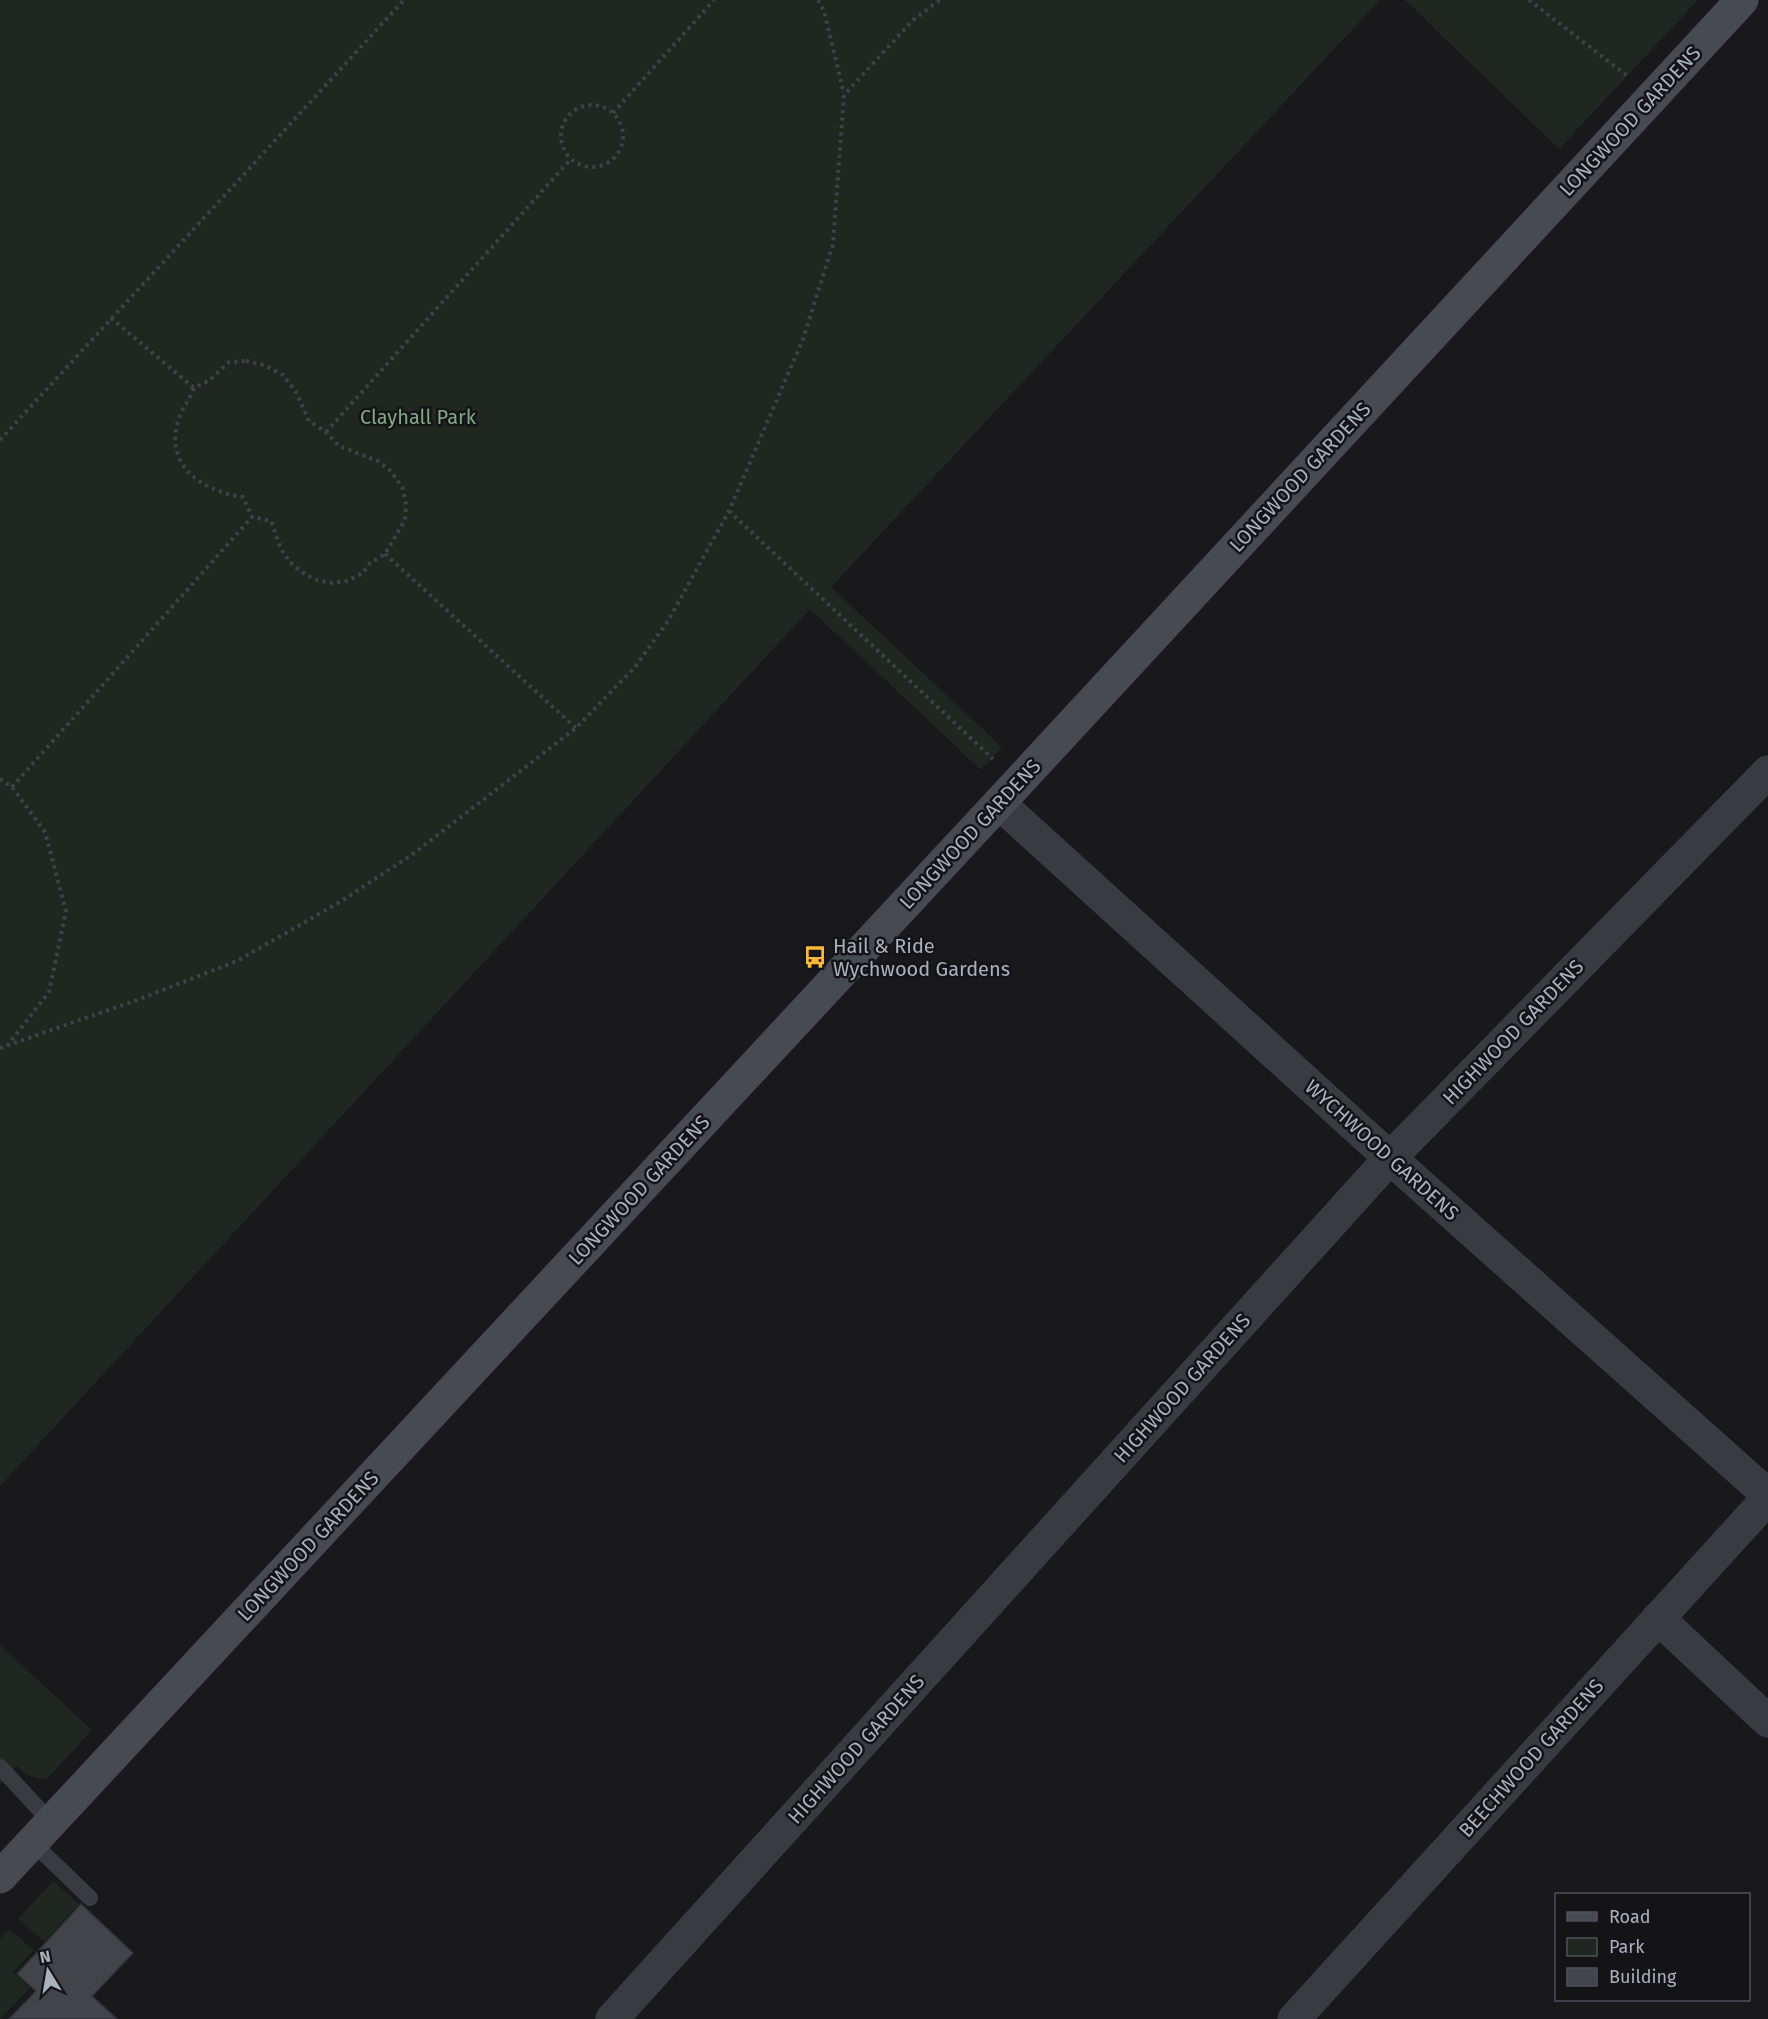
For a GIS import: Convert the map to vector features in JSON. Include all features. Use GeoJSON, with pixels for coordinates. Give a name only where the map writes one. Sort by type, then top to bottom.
{"type":"FeatureCollection","features":[{"type":"Feature","properties":{"kind":"street","name":"LONGWOOD GARDENS"},"geometry":{"type":"LineString","coordinates":[[0,1877],[1742,0]]}},
{"type":"Feature","properties":{"kind":"street","name":"HIGHWOOD GARDENS"},"geometry":{"type":"LineString","coordinates":[[612,2019],[1390,1158],[1768,771]]}},
{"type":"Feature","properties":{"kind":"street","name":"WYCHWOOD GARDENS"},"geometry":{"type":"LineString","coordinates":[[1008,793],[1390,1158],[1768,1496]]}},
{"type":"Feature","properties":{"kind":"street","name":"BEECHWOOD GARDENS"},"geometry":{"type":"LineString","coordinates":[[1294,2019],[1768,1496]]}},
{"type":"Feature","properties":{"kind":"street"},"geometry":{"type":"LineString","coordinates":[[1658,1618],[1768,1721]]}},
{"type":"Feature","properties":{"kind":"lane"},"geometry":{"type":"LineString","coordinates":[[0,1767],[41,1832],[90,1898]]}},
{"type":"Feature","properties":{"kind":"path"},"geometry":{"type":"LineString","coordinates":[[0,440],[404,0]]}},
{"type":"Feature","properties":{"kind":"path"},"geometry":{"type":"LineString","coordinates":[[613,113],[714,0]]}},
{"type":"Feature","properties":{"kind":"path"},"geometry":{"type":"LineString","coordinates":[[0,1048],[237,961],[340,902],[413,854],[576,728],[635,667],[661,630],[729,511],[803,339],[833,244],[844,95],[824,11],[818,0]]}},
{"type":"Feature","properties":{"kind":"path"},"geometry":{"type":"LineString","coordinates":[[844,95],[913,20],[940,0]]}},
{"type":"Feature","properties":{"kind":"path"},"geometry":{"type":"LineString","coordinates":[[1529,0],[1652,97]]}},
{"type":"Feature","properties":{"kind":"path"},"geometry":{"type":"LineString","coordinates":[[586,105],[605,107],[613,113],[620,121],[623,132],[618,153],[611,161],[601,166],[590,167],[580,165],[571,159],[561,142],[560,132],[568,114],[586,105]]}},
{"type":"Feature","properties":{"kind":"path"},"geometry":{"type":"LineString","coordinates":[[326,432],[571,159]]}},
{"type":"Feature","properties":{"kind":"path"},"geometry":{"type":"LineString","coordinates":[[111,318],[194,388]]}},
{"type":"Feature","properties":{"kind":"path"},"geometry":{"type":"LineString","coordinates":[[246,361],[264,365],[283,375],[296,392],[309,421],[326,432],[339,446],[378,461],[391,471],[403,489],[406,505],[405,520],[385,554],[370,563],[363,573],[347,581],[329,583],[300,572],[281,549],[271,521],[252,517],[243,497],[217,491],[201,484],[187,472],[179,453],[176,437],[179,416],[194,388],[210,380],[229,362],[246,361]]}},
{"type":"Feature","properties":{"kind":"path"},"geometry":{"type":"LineString","coordinates":[[729,511],[1008,793]]}},
{"type":"Feature","properties":{"kind":"path"},"geometry":{"type":"LineString","coordinates":[[12,787],[252,517]]}},
{"type":"Feature","properties":{"kind":"path"},"geometry":{"type":"LineString","coordinates":[[385,554],[576,728]]}},
{"type":"Feature","properties":{"kind":"path"},"geometry":{"type":"LineString","coordinates":[[0,779],[12,787],[45,832],[66,911],[49,992],[7,1046]]}},
{"type":"Feature","properties":{"kind":"green space","name":"Clayhall Park"},"geometry":{"type":"Polygon","coordinates":[[[0,0],[1380,0],[831,587],[1002,747],[981,770],[810,609],[0,1486],[0,0]]]}},
{"type":"Feature","properties":{"kind":"green space"},"geometry":{"type":"Polygon","coordinates":[[[1405,0],[1696,0],[1697,1],[1559,149],[1405,0]]]}},
{"type":"Feature","properties":{"kind":"green space"},"geometry":{"type":"Polygon","coordinates":[[[0,1645],[92,1730],[46,1780],[27,1775],[17,1766],[0,1784],[0,1645]]]}},
{"type":"Feature","properties":{"kind":"green space"},"geometry":{"type":"Polygon","coordinates":[[[53,1881],[79,1904],[44,1942],[18,1919],[53,1881]]]}},
{"type":"Feature","properties":{"kind":"green space"},"geometry":{"type":"Polygon","coordinates":[[[9,1929],[34,1950],[13,1972],[30,1988],[0,2019],[0,1939],[9,1929]]]}},
{"type":"Feature","properties":{"kind":"building"},"geometry":{"type":"Polygon","coordinates":[[[81,1904],[133,1953],[92,1996],[117,2019],[9,2019],[36,1991],[17,1974],[81,1904]]]}},
{"type":"Feature","properties":{"kind":"place","name":"Hail & Ride Wychwood Gardens"},"geometry":{"type":"Point","coordinates":[815,957]}}]}
